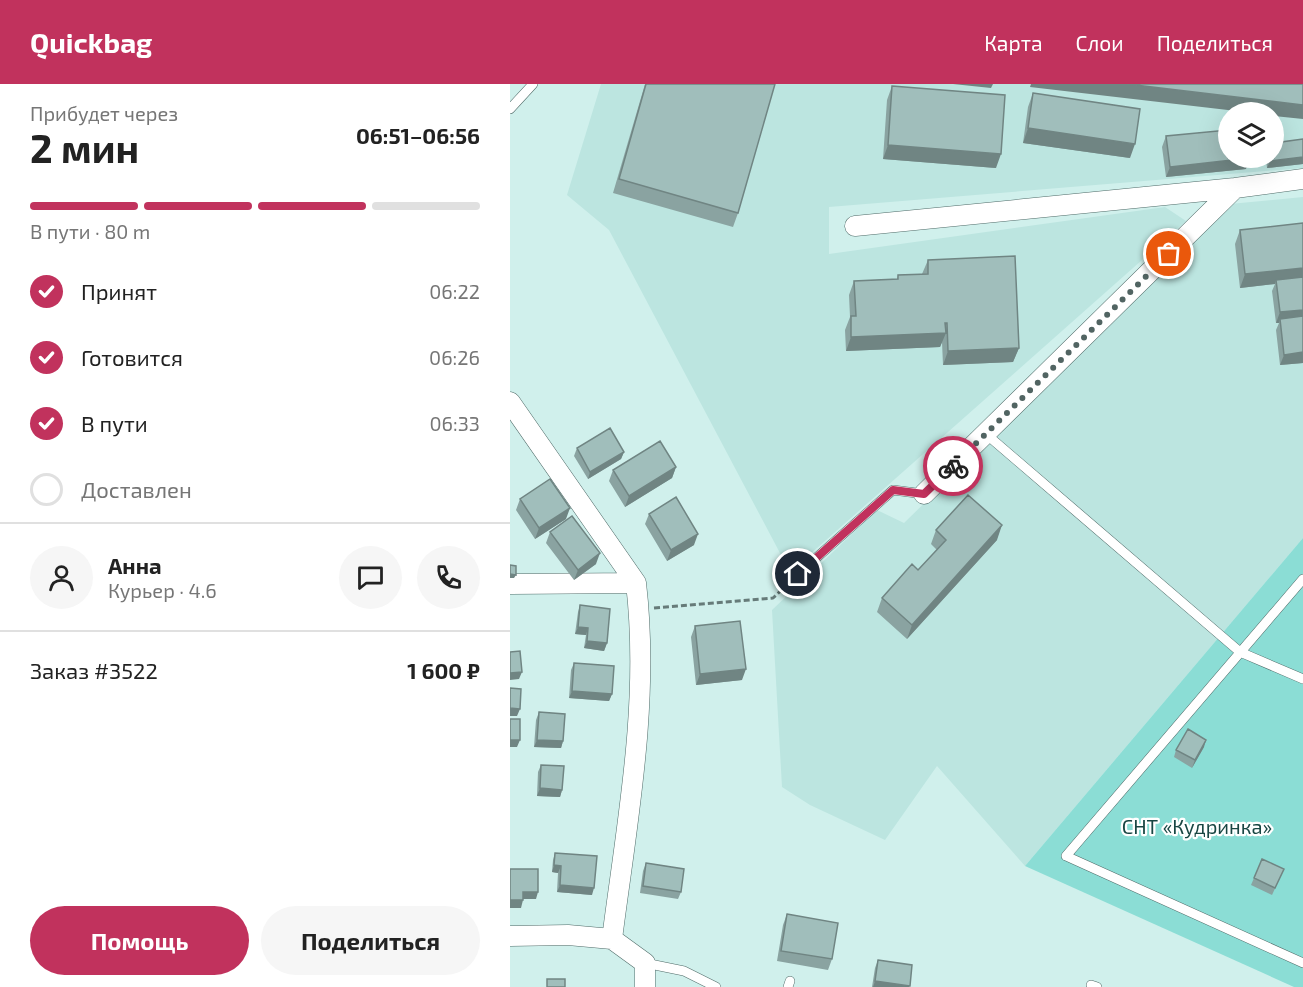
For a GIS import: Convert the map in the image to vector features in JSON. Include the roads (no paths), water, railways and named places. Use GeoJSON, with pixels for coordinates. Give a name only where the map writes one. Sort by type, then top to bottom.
{"type":"FeatureCollection","features":[{"type":"Feature","properties":{"kind":"street"},"geometry":{"type":"LineString","coordinates":[[855,226],[1235,188],[1303,179]]}},
{"type":"Feature","properties":{"kind":"street"},"geometry":{"type":"LineString","coordinates":[[924,494],[1235,188]]}},
{"type":"Feature","properties":{"kind":"street"},"geometry":{"type":"LineString","coordinates":[[510,402],[636,583],[639,609],[640,712],[612,939]]}},
{"type":"Feature","properties":{"kind":"street"},"geometry":{"type":"LineString","coordinates":[[510,584],[636,583]]}},
{"type":"Feature","properties":{"kind":"street"},"geometry":{"type":"LineString","coordinates":[[510,936],[568,935],[612,939],[645,963],[645,987]]}},
{"type":"Feature","properties":{"kind":"lane"},"geometry":{"type":"LineString","coordinates":[[510,109],[533,84]]}},
{"type":"Feature","properties":{"kind":"lane"},"geometry":{"type":"LineString","coordinates":[[986,434],[1240,652],[1303,679]]}},
{"type":"Feature","properties":{"kind":"lane"},"geometry":{"type":"LineString","coordinates":[[798,574],[893,490],[924,494]]}},
{"type":"Feature","properties":{"kind":"lane"},"geometry":{"type":"LineString","coordinates":[[1303,579],[1066,856],[1303,963]]}},
{"type":"Feature","properties":{"kind":"lane"},"geometry":{"type":"LineString","coordinates":[[645,963],[684,971],[716,987]]}},
{"type":"Feature","properties":{"kind":"park label","name":"СНТ «Кудринка»"},"geometry":{"type":"Point","coordinates":[1197,827]}}]}
